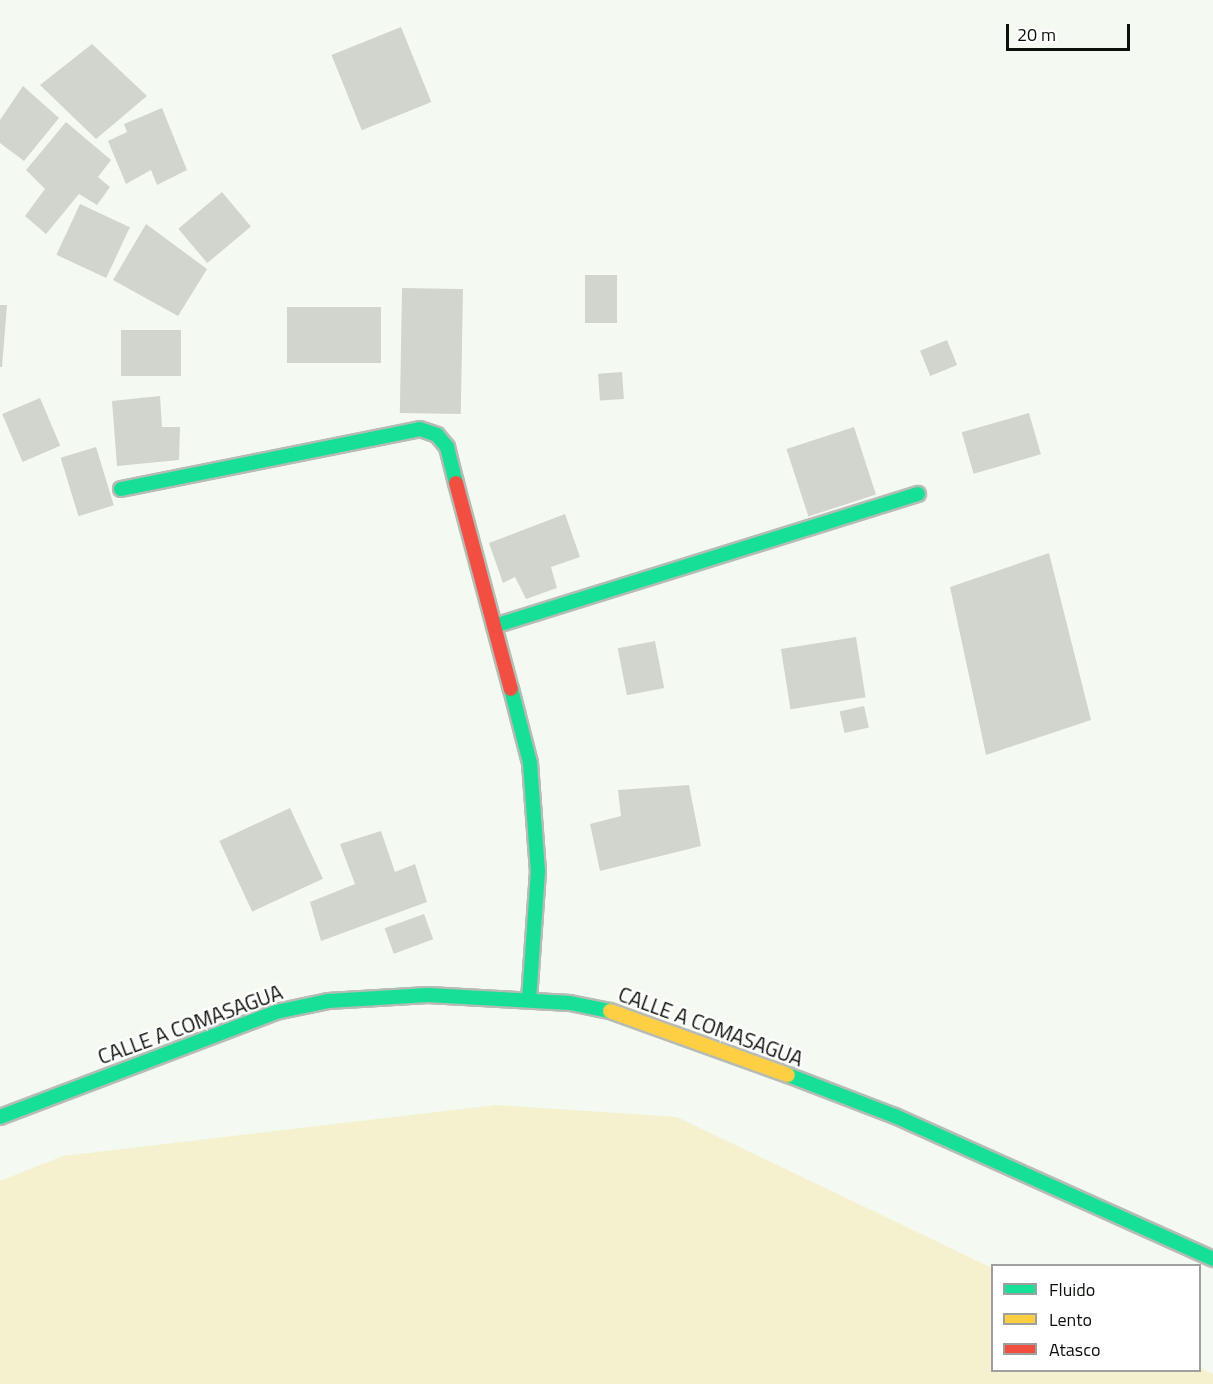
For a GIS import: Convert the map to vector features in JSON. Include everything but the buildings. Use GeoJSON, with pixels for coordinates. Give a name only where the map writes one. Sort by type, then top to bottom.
{"type":"FeatureCollection","features":[{"type":"Feature","properties":{"kind":"street"},"geometry":{"type":"LineString","coordinates":[[121,489],[420,429],[437,435],[447,447],[530,763],[538,871],[529,1000]]}},
{"type":"Feature","properties":{"kind":"street"},"geometry":{"type":"LineString","coordinates":[[494,626],[918,494]]}},
{"type":"Feature","properties":{"kind":"street","name":"CALLE A COMASAGUA"},"geometry":{"type":"LineString","coordinates":[[0,1117],[276,1012],[307,1005],[428,995],[529,1000],[623,1012],[895,1116],[1213,1259]]}},
{"type":"Feature","properties":{"kind":"shaded area"},"geometry":{"type":"Polygon","coordinates":[[[496,1105],[677,1117],[991,1268],[991,1372],[1201,1372],[1201,1368],[1213,1374],[1213,1384],[0,1384],[0,1181],[63,1156],[496,1105]]]}},
{"type":"Feature","properties":{"kind":"traffic: fast"},"geometry":{"type":"LineString","coordinates":[[121,489],[420,429],[437,435],[447,447],[456,483]]}},
{"type":"Feature","properties":{"kind":"traffic: fast"},"geometry":{"type":"LineString","coordinates":[[494,626],[918,494]]}},
{"type":"Feature","properties":{"kind":"traffic: fast"},"geometry":{"type":"LineString","coordinates":[[511,689],[530,763],[538,871],[529,1000]]}},
{"type":"Feature","properties":{"kind":"traffic: fast"},"geometry":{"type":"LineString","coordinates":[[0,1117],[276,1012],[328,1001],[428,995],[570,1003],[610,1011]]}},
{"type":"Feature","properties":{"kind":"traffic: fast"},"geometry":{"type":"LineString","coordinates":[[788,1075],[895,1116],[1213,1259]]}},
{"type":"Feature","properties":{"kind":"traffic: slow"},"geometry":{"type":"LineString","coordinates":[[610,1011],[788,1075]]}},
{"type":"Feature","properties":{"kind":"traffic: jam"},"geometry":{"type":"LineString","coordinates":[[456,483],[511,689]]}}]}
